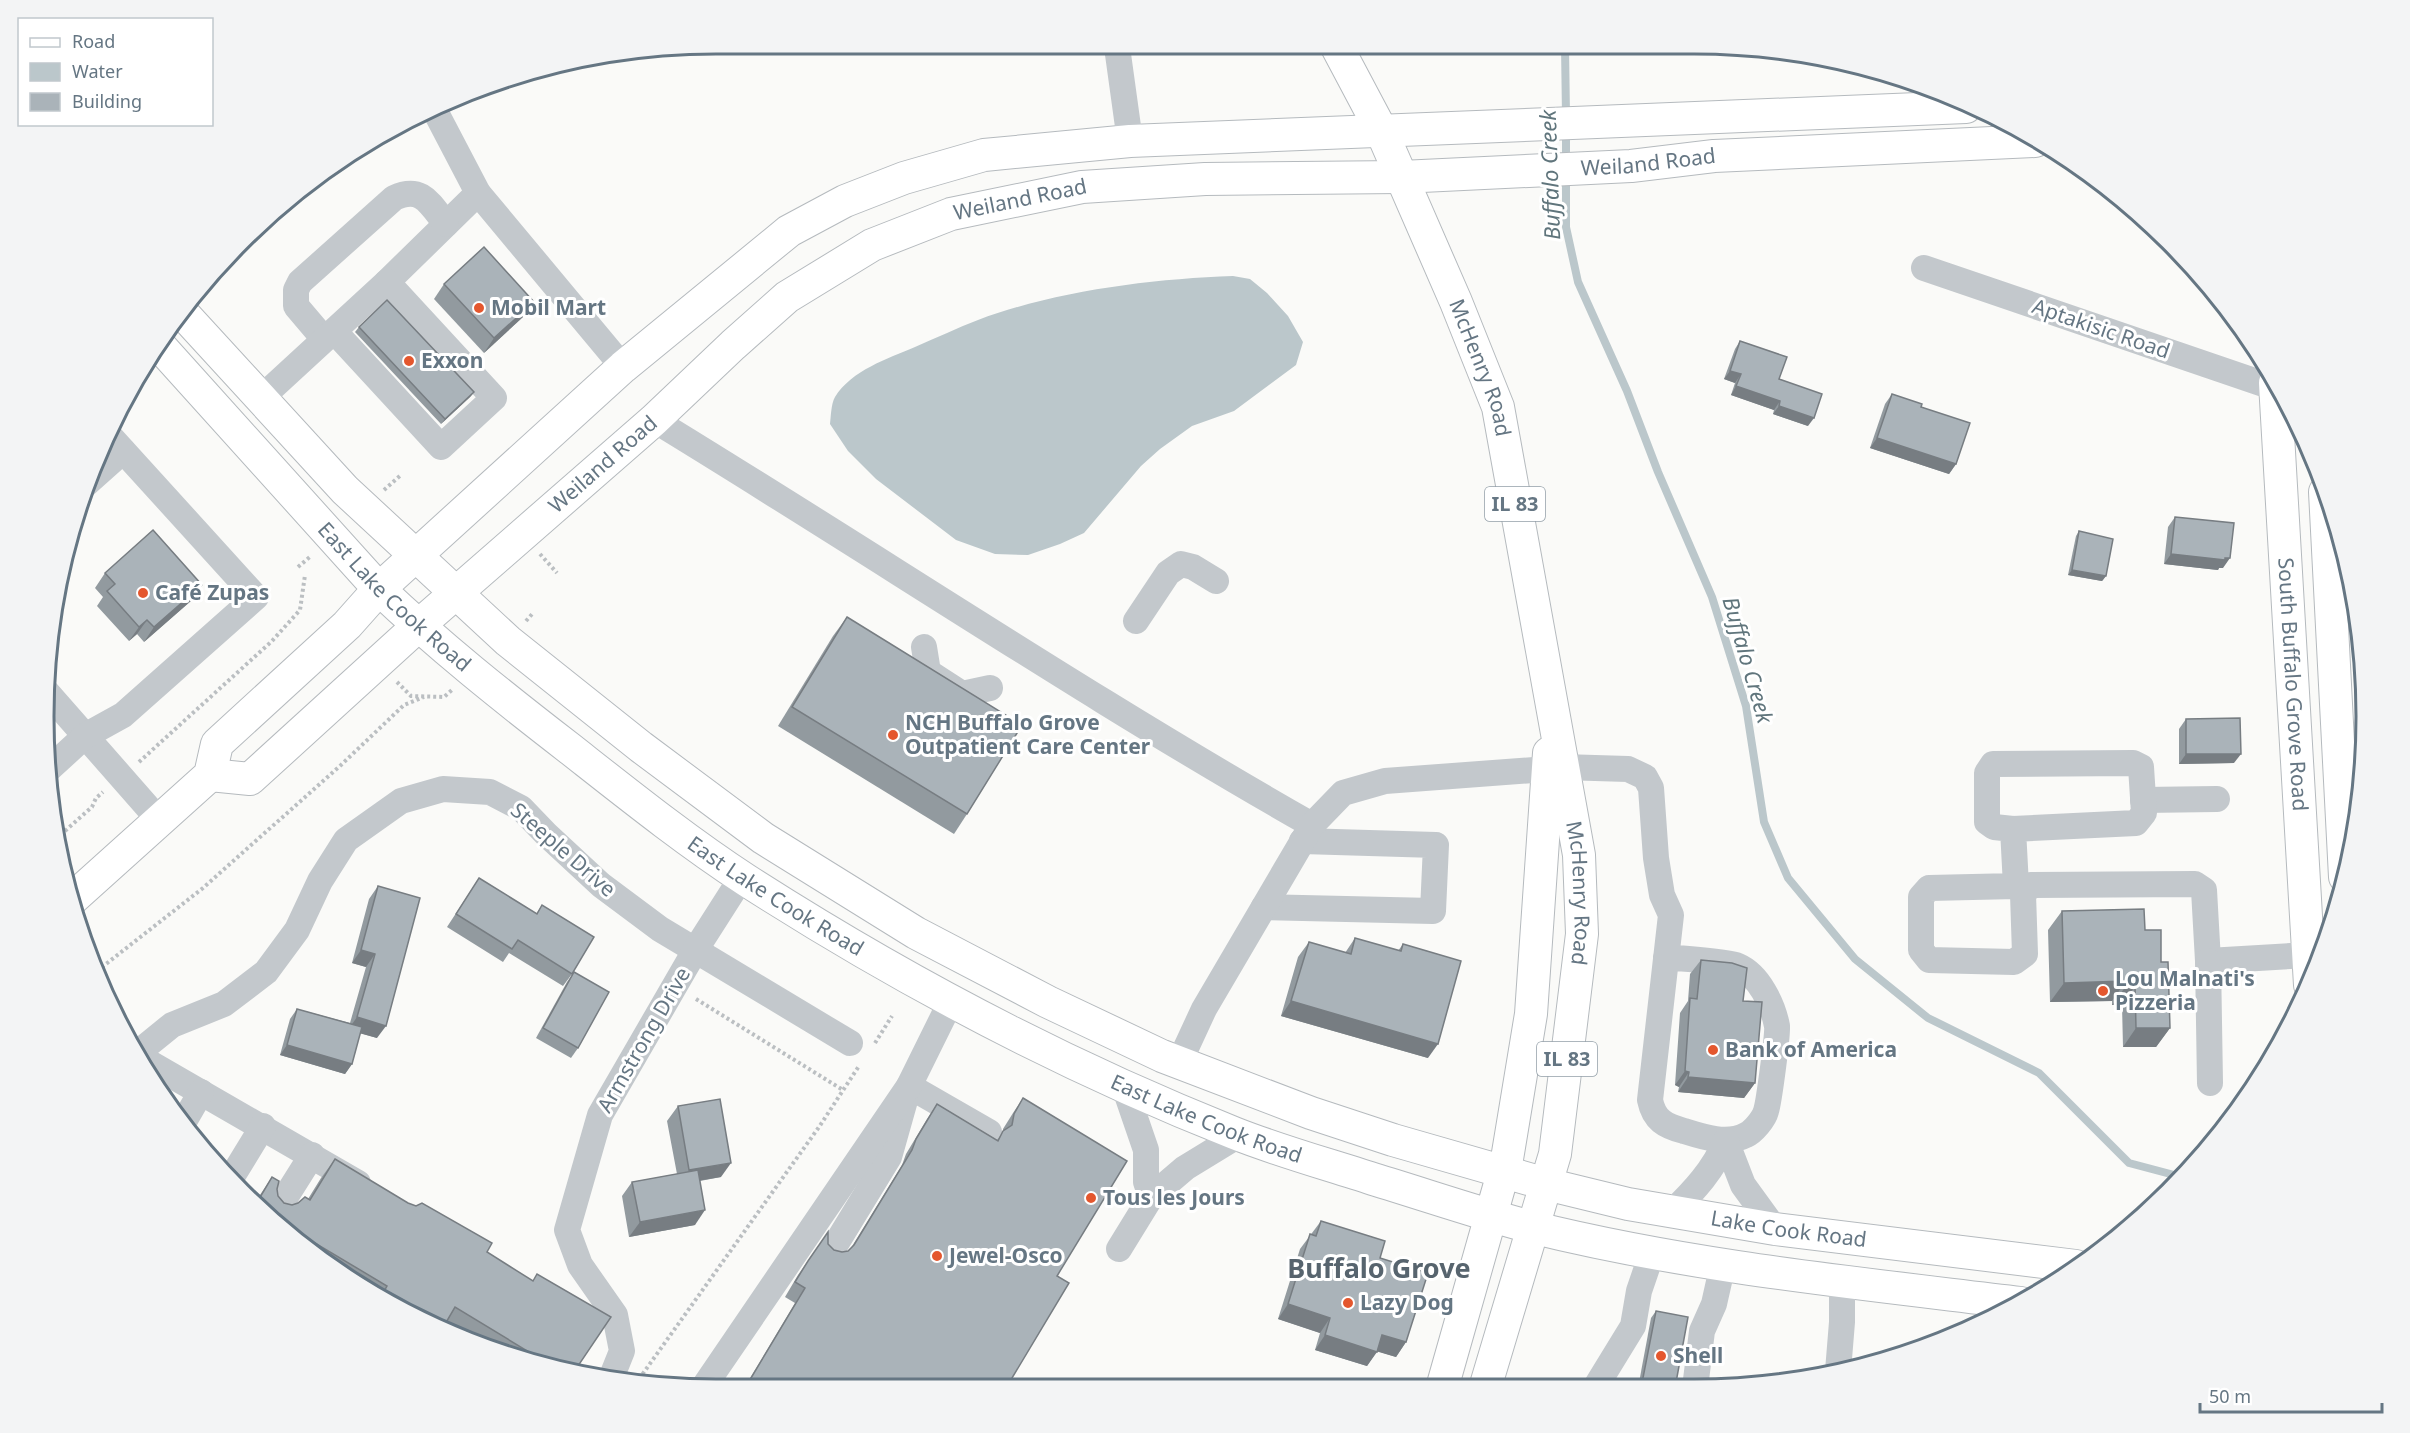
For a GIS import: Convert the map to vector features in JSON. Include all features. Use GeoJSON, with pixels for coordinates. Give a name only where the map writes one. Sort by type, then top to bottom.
{"type":"FeatureCollection","features":[{"type":"Feature","properties":{"kind":"main road","name":"McHenry Road"},"geometry":{"type":"LineString","coordinates":[[1341,54],[1381,130],[1456,302],[1498,408],[1552,713],[1555,768],[1531,1014],[1504,1173],[1446,1379]]}},
{"type":"Feature","properties":{"kind":"main road","name":"Weiland Road"},"geometry":{"type":"LineString","coordinates":[[1954,107],[1130,141],[984,155],[904,178],[845,201],[789,231],[623,367],[379,589],[347,625],[217,744],[210,775],[250,779],[418,626],[654,420],[787,297],[872,245],[951,214],[1082,187],[1205,179],[1401,177],[1631,166],[1714,156],[2022,142]]}},
{"type":"Feature","properties":{"kind":"main road","name":"East Lake Cook Road"},"geometry":{"type":"LineString","coordinates":[[187,318],[345,490],[508,641],[641,747],[763,838],[916,933],[1048,1002],[1179,1063],[1311,1113],[1504,1173]]}},
{"type":"Feature","properties":{"kind":"main road","name":"East Lake Cook Road"},"geometry":{"type":"LineString","coordinates":[[164,351],[379,589],[418,626],[471,672],[616,785],[742,878],[905,977],[1039,1048],[1124,1086],[1239,1135],[1533,1227]]}},
{"type":"Feature","properties":{"kind":"main road","name":"South Buffalo Grove Road"},"geometry":{"type":"LineString","coordinates":[[2277,403],[2309,963]]}},
{"type":"Feature","properties":{"kind":"main road","name":"South Buffalo Grove Road"},"geometry":{"type":"LineString","coordinates":[[2327,523],[2343,844]]}},
{"type":"Feature","properties":{"kind":"main road","name":"McHenry Road"},"geometry":{"type":"LineString","coordinates":[[1488,1379],[1555,1154],[1582,934],[1579,855],[1555,768]]}},
{"type":"Feature","properties":{"kind":"main road"},"geometry":{"type":"LineString","coordinates":[[78,893],[210,775]]}},
{"type":"Feature","properties":{"kind":"main road","name":"Lake Cook Road"},"geometry":{"type":"LineString","coordinates":[[1504,1173],[1672,1212],[1775,1229],[2065,1265]]}},
{"type":"Feature","properties":{"kind":"main road","name":"Lake Cook Road"},"geometry":{"type":"LineString","coordinates":[[1533,1227],[1652,1253],[2003,1302]]}},
{"type":"Feature","properties":{"kind":"street"},"geometry":{"type":"LineString","coordinates":[[1119,54],[1130,141]]}},
{"type":"Feature","properties":{"kind":"street"},"geometry":{"type":"LineString","coordinates":[[437,115],[478,193],[623,367]]}},
{"type":"Feature","properties":{"kind":"street"},"geometry":{"type":"LineString","coordinates":[[387,282],[494,398],[441,447],[329,335],[296,306],[296,290],[300,282],[394,198],[406,192],[416,193],[427,200],[446,224]]}},
{"type":"Feature","properties":{"kind":"street"},"geometry":{"type":"LineString","coordinates":[[261,398],[387,282],[478,193]]}},
{"type":"Feature","properties":{"kind":"street","name":"Aptakisic Road"},"geometry":{"type":"LineString","coordinates":[[1924,268],[2266,384]]}},
{"type":"Feature","properties":{"kind":"street"},"geometry":{"type":"LineString","coordinates":[[654,420],[782,497],[838,537],[1149,730],[1307,833],[1436,845],[1433,911],[1264,907]]}},
{"type":"Feature","properties":{"kind":"street"},"geometry":{"type":"LineString","coordinates":[[55,763],[85,736],[123,715],[256,597],[115,442]]}},
{"type":"Feature","properties":{"kind":"street"},"geometry":{"type":"LineString","coordinates":[[1136,621],[1168,573],[1181,564],[1193,567],[1216,581]]}},
{"type":"Feature","properties":{"kind":"street"},"geometry":{"type":"LineString","coordinates":[[924,647],[928,672],[962,694],[990,688]]}},
{"type":"Feature","properties":{"kind":"street"},"geometry":{"type":"LineString","coordinates":[[54,701],[159,820]]}},
{"type":"Feature","properties":{"kind":"street"},"geometry":{"type":"LineString","coordinates":[[2133,763],[2141,767],[2144,813],[2136,823],[2013,829],[1987,822],[1987,773],[1993,764],[2133,763]]}},
{"type":"Feature","properties":{"kind":"street"},"geometry":{"type":"LineString","coordinates":[[1179,1063],[1204,1009],[1307,833],[1343,793],[1385,781],[1555,768],[1628,769],[1645,777],[1651,788],[1656,858],[1662,895],[1671,915],[1666,957],[1650,1100],[1653,1112],[1659,1120],[1669,1126],[1726,1140],[1747,1135],[1766,1113],[1777,1027],[1764,992],[1750,974],[1738,966],[1666,957]]}},
{"type":"Feature","properties":{"kind":"street","name":"Steeple Drive"},"geometry":{"type":"LineString","coordinates":[[143,1049],[172,1025],[224,1004],[266,972],[297,930],[320,881],[346,840],[401,801],[443,789],[490,792],[521,808],[601,885],[660,929],[862,1050]]}},
{"type":"Feature","properties":{"kind":"street"},"geometry":{"type":"LineString","coordinates":[[2143,800],[2217,799]]}},
{"type":"Feature","properties":{"kind":"street"},"geometry":{"type":"LineString","coordinates":[[2013,829],[2024,885],[2025,954],[2014,962],[1929,960],[1921,950],[1921,897],[1929,888],[2024,885],[2195,884],[2204,890],[2210,1083]]}},
{"type":"Feature","properties":{"kind":"street","name":"Armstrong Drive"},"geometry":{"type":"LineString","coordinates":[[614,1370],[622,1351],[615,1315],[580,1265],[567,1230],[600,1115],[696,949],[742,878]]}},
{"type":"Feature","properties":{"kind":"street"},"geometry":{"type":"LineString","coordinates":[[2208,961],[2306,970]]}},
{"type":"Feature","properties":{"kind":"street"},"geometry":{"type":"LineString","coordinates":[[709,1379],[909,1086],[951,1001]]}},
{"type":"Feature","properties":{"kind":"street"},"geometry":{"type":"LineString","coordinates":[[154,1065],[263,1126],[382,1197]]}},
{"type":"Feature","properties":{"kind":"street"},"geometry":{"type":"LineString","coordinates":[[909,1086],[989,1132]]}},
{"type":"Feature","properties":{"kind":"street"},"geometry":{"type":"LineString","coordinates":[[831,1252],[889,1157],[909,1086]]}},
{"type":"Feature","properties":{"kind":"street"},"geometry":{"type":"LineString","coordinates":[[1124,1086],[1146,1150],[1146,1182],[1151,1197]]}},
{"type":"Feature","properties":{"kind":"street"},"geometry":{"type":"LineString","coordinates":[[188,1115],[201,1092]]}},
{"type":"Feature","properties":{"kind":"street"},"geometry":{"type":"LineString","coordinates":[[235,1171],[263,1126]]}},
{"type":"Feature","properties":{"kind":"street"},"geometry":{"type":"LineString","coordinates":[[1119,1249],[1151,1197],[1185,1168],[1239,1135]]}},
{"type":"Feature","properties":{"kind":"street"},"geometry":{"type":"LineString","coordinates":[[1672,1212],[1704,1180],[1715,1164],[1726,1140]]}},
{"type":"Feature","properties":{"kind":"street"},"geometry":{"type":"LineString","coordinates":[[1726,1140],[1743,1185],[1775,1229]]}},
{"type":"Feature","properties":{"kind":"street"},"geometry":{"type":"LineString","coordinates":[[278,1209],[312,1155]]}},
{"type":"Feature","properties":{"kind":"street"},"geometry":{"type":"LineString","coordinates":[[1600,1379],[1632,1326],[1639,1291],[1652,1253]]}},
{"type":"Feature","properties":{"kind":"street"},"geometry":{"type":"LineString","coordinates":[[1696,1379],[1702,1331],[1714,1304],[1723,1264]]}},
{"type":"Feature","properties":{"kind":"street"},"geometry":{"type":"LineString","coordinates":[[1838,1362],[1842,1281]]}},
{"type":"Feature","properties":{"kind":"path"},"geometry":{"type":"LineString","coordinates":[[65,831],[92,807],[96,798],[272,641],[300,610],[304,575]]}},
{"type":"Feature","properties":{"kind":"path"},"geometry":{"type":"LineString","coordinates":[[103,967],[203,888],[341,765],[404,705],[424,697]]}},
{"type":"Feature","properties":{"kind":"path"},"geometry":{"type":"LineString","coordinates":[[675,986],[843,1090]]}},
{"type":"Feature","properties":{"kind":"path"},"geometry":{"type":"LineString","coordinates":[[643,1374],[843,1090],[862,1050],[892,1016]]}},
{"type":"Feature","properties":{"kind":"water"},"geometry":{"type":"Polygon","coordinates":[[[1233,276],[1250,279],[1267,293],[1288,316],[1303,342],[1296,365],[1234,411],[1192,426],[1160,449],[1141,466],[1084,533],[1060,544],[1028,555],[995,554],[956,540],[876,479],[848,451],[830,424],[835,397],[860,372],[978,320],[1039,301],[1103,288],[1169,280],[1233,276]]]}},
{"type":"Feature","properties":{"kind":"building","name":"Mobil Mart"},"geometry":{"type":"Polygon","coordinates":[[[484,247],[534,302],[494,338],[444,284],[484,247]]]}},
{"type":"Feature","properties":{"kind":"building","name":"Exxon"},"geometry":{"type":"Polygon","coordinates":[[[387,300],[474,392],[445,419],[359,327],[387,300]]]}},
{"type":"Feature","properties":{"kind":"building"},"geometry":{"type":"Polygon","coordinates":[[[1740,341],[1787,357],[1779,379],[1822,394],[1814,418],[1779,406],[1780,401],[1736,386],[1741,374],[1730,371],[1740,341]]]}},
{"type":"Feature","properties":{"kind":"building"},"geometry":{"type":"Polygon","coordinates":[[[1892,394],[1922,404],[1921,407],[1970,423],[1956,464],[1877,438],[1892,394]]]}},
{"type":"Feature","properties":{"kind":"building"},"geometry":{"type":"Polygon","coordinates":[[[2175,517],[2234,523],[2230,558],[2225,558],[2225,560],[2171,554],[2175,517]]]}},
{"type":"Feature","properties":{"kind":"building","name":"Café Zupas"},"geometry":{"type":"Polygon","coordinates":[[[153,530],[202,585],[154,627],[147,620],[139,627],[107,591],[115,584],[105,573],[153,530]]]}},
{"type":"Feature","properties":{"kind":"building"},"geometry":{"type":"Polygon","coordinates":[[[2079,531],[2113,539],[2106,576],[2072,570],[2079,531]]]}},
{"type":"Feature","properties":{"kind":"building","name":"NCH Buffalo Grove Outpatient Care Center"},"geometry":{"type":"Polygon","coordinates":[[[847,617],[1022,725],[967,814],[792,707],[847,617]]]}},
{"type":"Feature","properties":{"kind":"building"},"geometry":{"type":"Polygon","coordinates":[[[2240,718],[2241,754],[2186,754],[2186,719],[2240,718]]]}},
{"type":"Feature","properties":{"kind":"building"},"geometry":{"type":"Polygon","coordinates":[[[479,878],[537,914],[542,905],[594,937],[572,974],[518,940],[512,949],[456,914],[479,878]]]}},
{"type":"Feature","properties":{"kind":"building"},"geometry":{"type":"Polygon","coordinates":[[[378,886],[420,898],[386,1026],[357,1017],[375,954],[361,950],[378,886]]]}},
{"type":"Feature","properties":{"kind":"building"},"geometry":{"type":"Polygon","coordinates":[[[2144,909],[2145,930],[2161,930],[2161,962],[2168,962],[2170,1028],[2136,1028],[2135,986],[2126,986],[2126,981],[2064,983],[2062,911],[2144,909]]]}},
{"type":"Feature","properties":{"kind":"building"},"geometry":{"type":"Polygon","coordinates":[[[1355,938],[1401,951],[1403,944],[1461,961],[1438,1044],[1291,1001],[1309,942],[1351,954],[1355,938]]]}},
{"type":"Feature","properties":{"kind":"building","name":"Bank of America"},"geometry":{"type":"Polygon","coordinates":[[[1701,960],[1732,963],[1747,968],[1743,1001],[1762,1002],[1755,1083],[1688,1077],[1689,1072],[1685,1071],[1690,998],[1697,999],[1701,960]]]}},
{"type":"Feature","properties":{"kind":"building"},"geometry":{"type":"Polygon","coordinates":[[[574,972],[609,992],[578,1048],[543,1028],[574,972]]]}},
{"type":"Feature","properties":{"kind":"building"},"geometry":{"type":"Polygon","coordinates":[[[297,1009],[362,1027],[352,1064],[287,1045],[297,1009]]]}},
{"type":"Feature","properties":{"kind":"building","name":"Jewel-Osco"},"geometry":{"type":"Polygon","coordinates":[[[1023,1098],[1127,1161],[1057,1276],[1069,1283],[1011,1379],[750,1379],[805,1288],[795,1282],[808,1261],[828,1232],[828,1244],[834,1250],[848,1251],[854,1245],[937,1104],[998,1141],[1003,1131],[1012,1125],[1014,1114],[1023,1098]]]}},
{"type":"Feature","properties":{"kind":"building"},"geometry":{"type":"Polygon","coordinates":[[[720,1099],[731,1163],[689,1170],[678,1106],[720,1099]]]}},
{"type":"Feature","properties":{"kind":"building"},"geometry":{"type":"Polygon","coordinates":[[[335,1159],[408,1203],[416,1206],[422,1203],[492,1243],[487,1252],[533,1281],[537,1274],[611,1317],[579,1364],[527,1351],[455,1307],[447,1322],[385,1290],[387,1286],[315,1243],[260,1197],[272,1177],[279,1181],[278,1196],[284,1203],[292,1205],[305,1197],[310,1200],[335,1159]]]}},
{"type":"Feature","properties":{"kind":"building"},"geometry":{"type":"Polygon","coordinates":[[[698,1170],[705,1210],[640,1222],[632,1182],[698,1170]]]}},
{"type":"Feature","properties":{"kind":"building","name":"Lazy Dog"},"geometry":{"type":"Polygon","coordinates":[[[1321,1221],[1385,1241],[1380,1258],[1428,1273],[1406,1342],[1382,1335],[1377,1352],[1325,1335],[1330,1318],[1288,1304],[1310,1234],[1316,1236],[1321,1221]]]}},
{"type":"Feature","properties":{"kind":"building","name":"Shell"},"geometry":{"type":"Polygon","coordinates":[[[1656,1311],[1688,1317],[1677,1379],[1643,1379],[1656,1311]]]}},
{"type":"Feature","properties":{"kind":"waterway","name":"Buffalo Creek"},"geometry":{"type":"LineString","coordinates":[[1565,54],[1566,116]]}},
{"type":"Feature","properties":{"kind":"waterway","name":"Buffalo Creek"},"geometry":{"type":"LineString","coordinates":[[1566,131],[1566,161]]}},
{"type":"Feature","properties":{"kind":"waterway","name":"Buffalo Creek"},"geometry":{"type":"LineString","coordinates":[[1566,176],[1566,227],[1578,282],[1627,391],[1658,472],[1712,597],[1746,706],[1764,822],[1788,878],[1855,959],[1928,1018],[2039,1073],[2129,1163],[2172,1174]]}},
{"type":"Feature","properties":{"kind":"place","name":"Mobil Mart"},"geometry":{"type":"Point","coordinates":[479,308]}},
{"type":"Feature","properties":{"kind":"place","name":"Exxon"},"geometry":{"type":"Point","coordinates":[409,361]}},
{"type":"Feature","properties":{"kind":"place","name":"Café Zupas"},"geometry":{"type":"Point","coordinates":[143,593]}},
{"type":"Feature","properties":{"kind":"place","name":"NCH Buffalo Grove Outpatient Care Center"},"geometry":{"type":"Point","coordinates":[893,735]}},
{"type":"Feature","properties":{"kind":"place","name":"Lou Malnati's Pizzeria"},"geometry":{"type":"Point","coordinates":[2103,991]}},
{"type":"Feature","properties":{"kind":"place","name":"Bank of America"},"geometry":{"type":"Point","coordinates":[1713,1050]}},
{"type":"Feature","properties":{"kind":"place","name":"Tous les Jours"},"geometry":{"type":"Point","coordinates":[1091,1198]}},
{"type":"Feature","properties":{"kind":"place","name":"Jewel-Osco"},"geometry":{"type":"Point","coordinates":[937,1256]}},
{"type":"Feature","properties":{"kind":"place","name":"Lazy Dog"},"geometry":{"type":"Point","coordinates":[1348,1303]}},
{"type":"Feature","properties":{"kind":"place","name":"Shell"},"geometry":{"type":"Point","coordinates":[1661,1356]}},
{"type":"Feature","properties":{"kind":"district","name":"Buffalo Grove"},"geometry":{"type":"Point","coordinates":[1379,1269]}}]}
